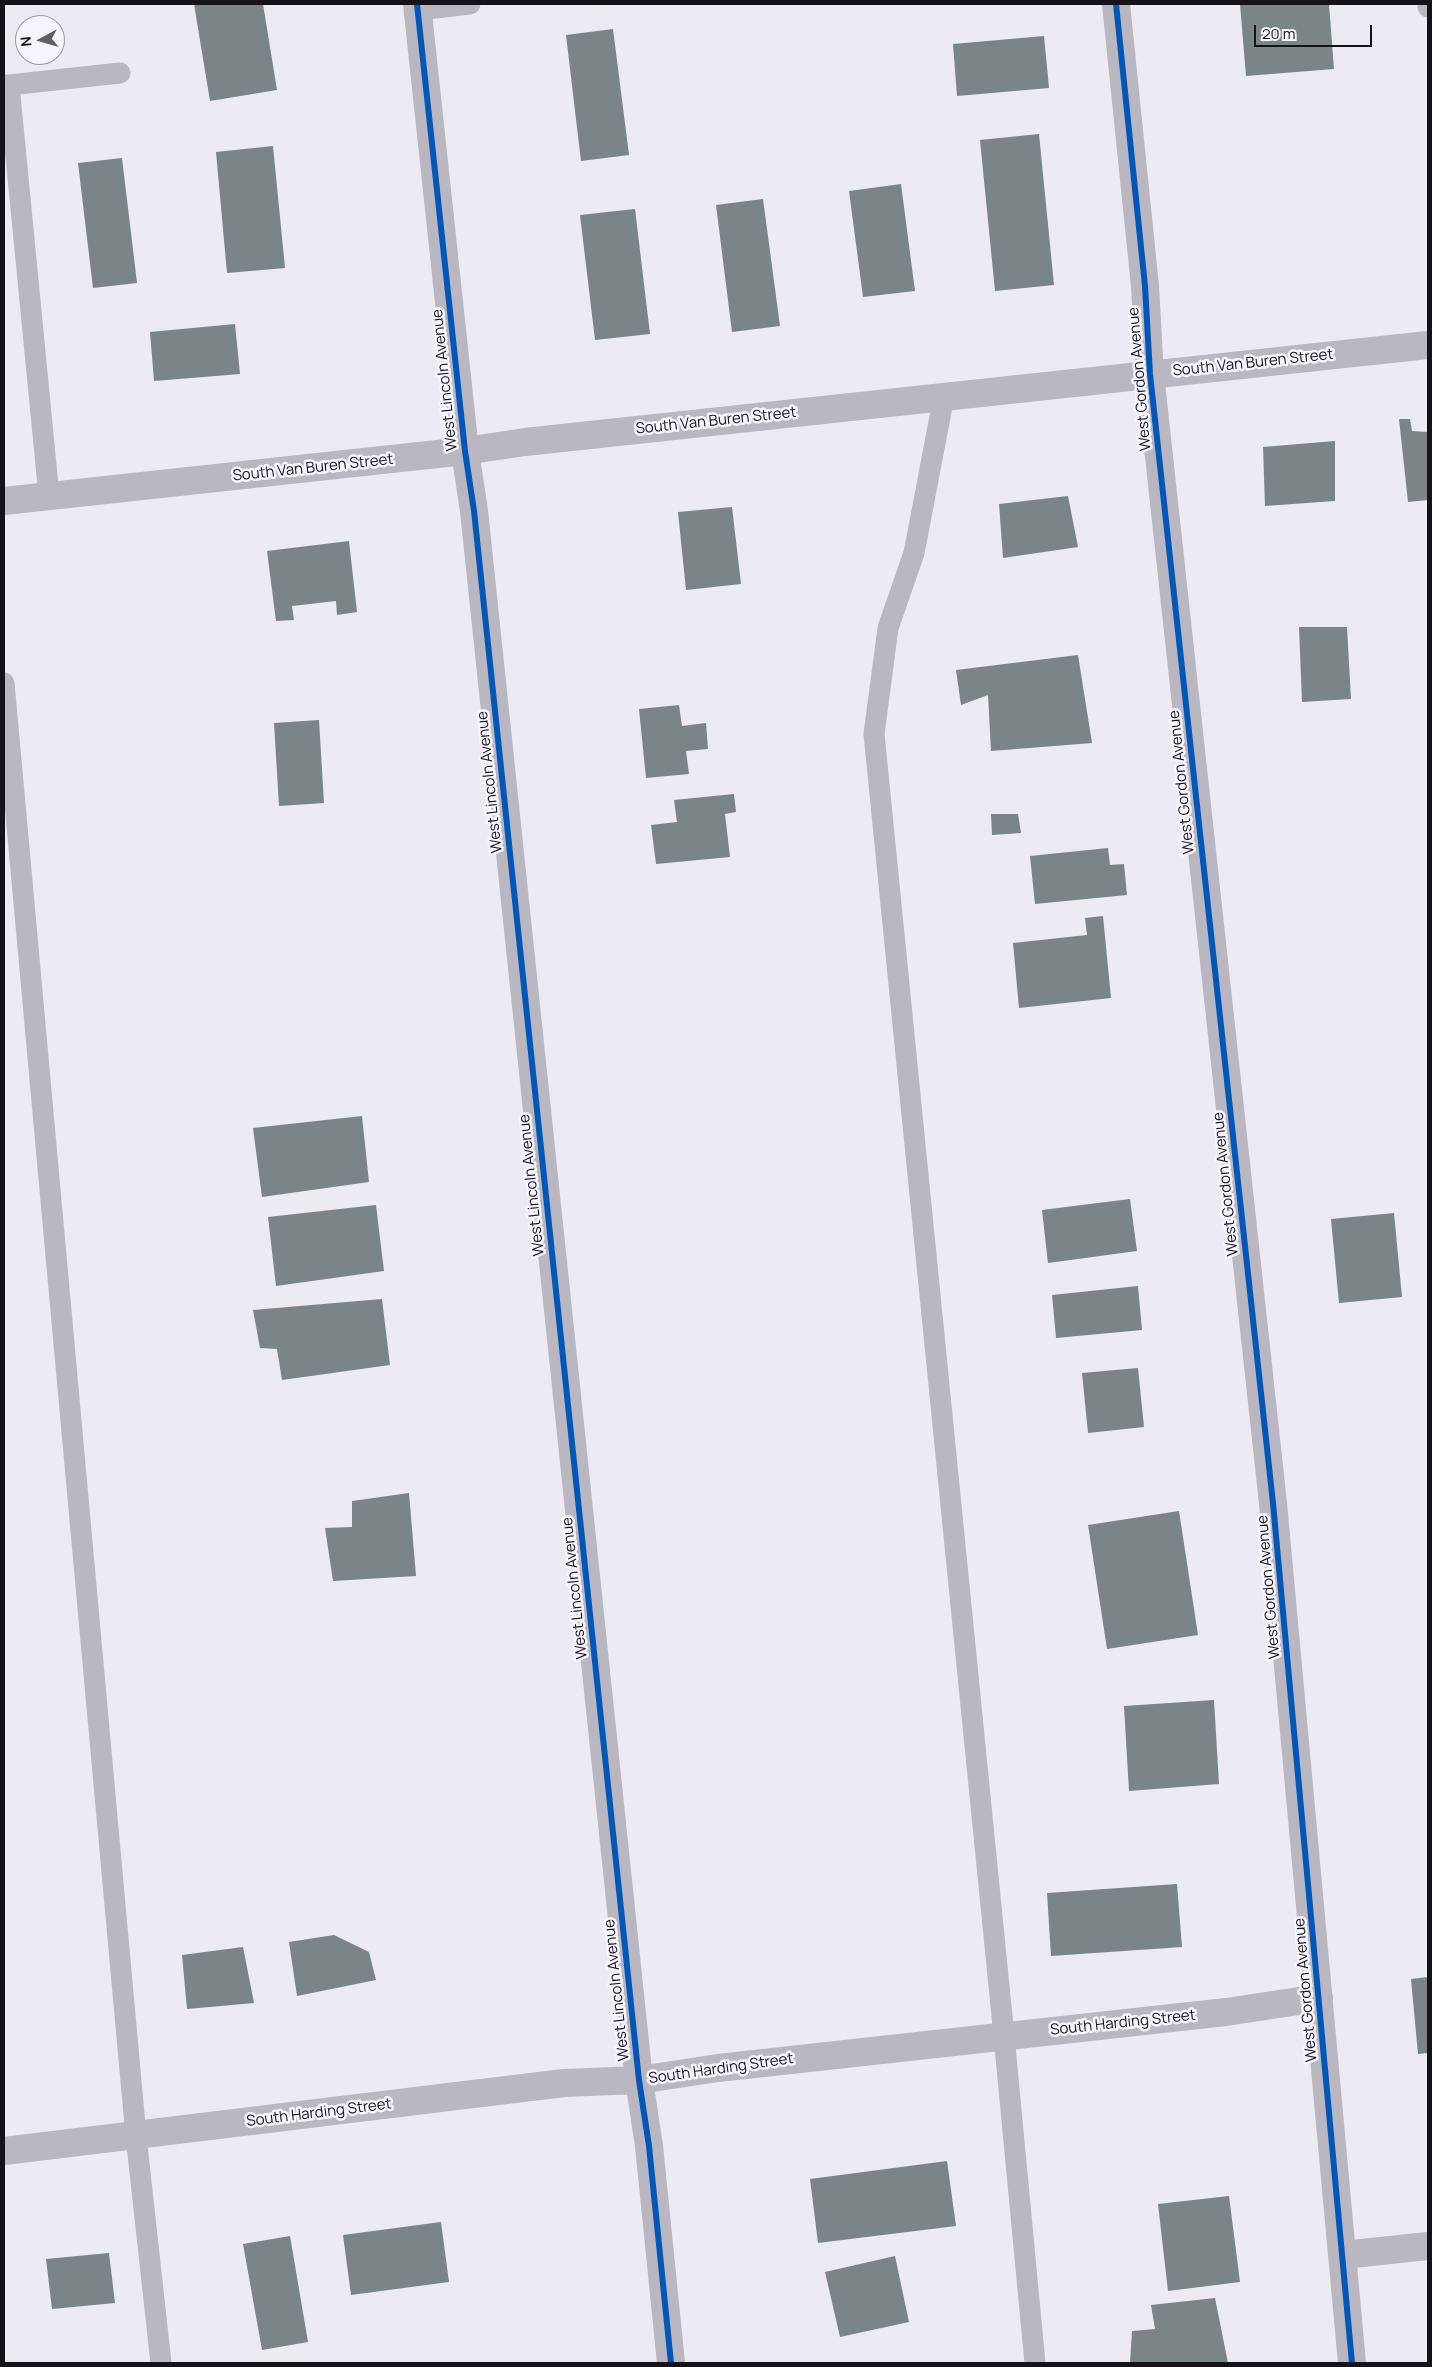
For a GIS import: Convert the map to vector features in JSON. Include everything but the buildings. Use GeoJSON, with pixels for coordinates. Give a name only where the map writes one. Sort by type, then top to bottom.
{"type":"FeatureCollection","features":[{"type":"Feature","properties":{"kind":"street","name":"West Gordon Avenue"},"geometry":{"type":"LineString","coordinates":[[1116,4],[1145,286],[1150,374],[1274,1503],[1344,2255],[1352,2363]]}},
{"type":"Feature","properties":{"kind":"street","name":"West Lincoln Avenue"},"geometry":{"type":"LineString","coordinates":[[417,7],[465,451],[474,511],[639,2080],[649,2146],[672,2363]]}},
{"type":"Feature","properties":{"kind":"street","name":"South Van Buren Street"},"geometry":{"type":"LineString","coordinates":[[4,501],[944,396],[1428,345]]}},
{"type":"Feature","properties":{"kind":"street","name":"South Harding Street"},"geometry":{"type":"LineString","coordinates":[[4,2151],[564,2083],[639,2080],[718,2068],[1226,2012],[1319,1998]]}},
{"type":"Feature","properties":{"kind":"street"},"geometry":{"type":"LineString","coordinates":[[1344,2255],[1428,2246]]}},
{"type":"Feature","properties":{"kind":"lane"},"geometry":{"type":"LineString","coordinates":[[417,7],[470,4]]}},
{"type":"Feature","properties":{"kind":"lane"},"geometry":{"type":"LineString","coordinates":[[49,496],[7,85],[120,73]]}},
{"type":"Feature","properties":{"kind":"lane"},"geometry":{"type":"LineString","coordinates":[[944,396],[914,553],[888,628],[874,734],[1035,2363]]}},
{"type":"Feature","properties":{"kind":"lane"},"geometry":{"type":"LineString","coordinates":[[4,683],[136,2136],[161,2363]]}},
{"type":"Feature","properties":{"kind":"cycle path"},"geometry":{"type":"LineString","coordinates":[[417,4],[465,451],[474,511],[639,2080],[649,2146],[671,2363]]}},
{"type":"Feature","properties":{"kind":"cycle path"},"geometry":{"type":"LineString","coordinates":[[1116,4],[1145,286],[1150,374],[1273,1503],[1352,2363]]}}]}
